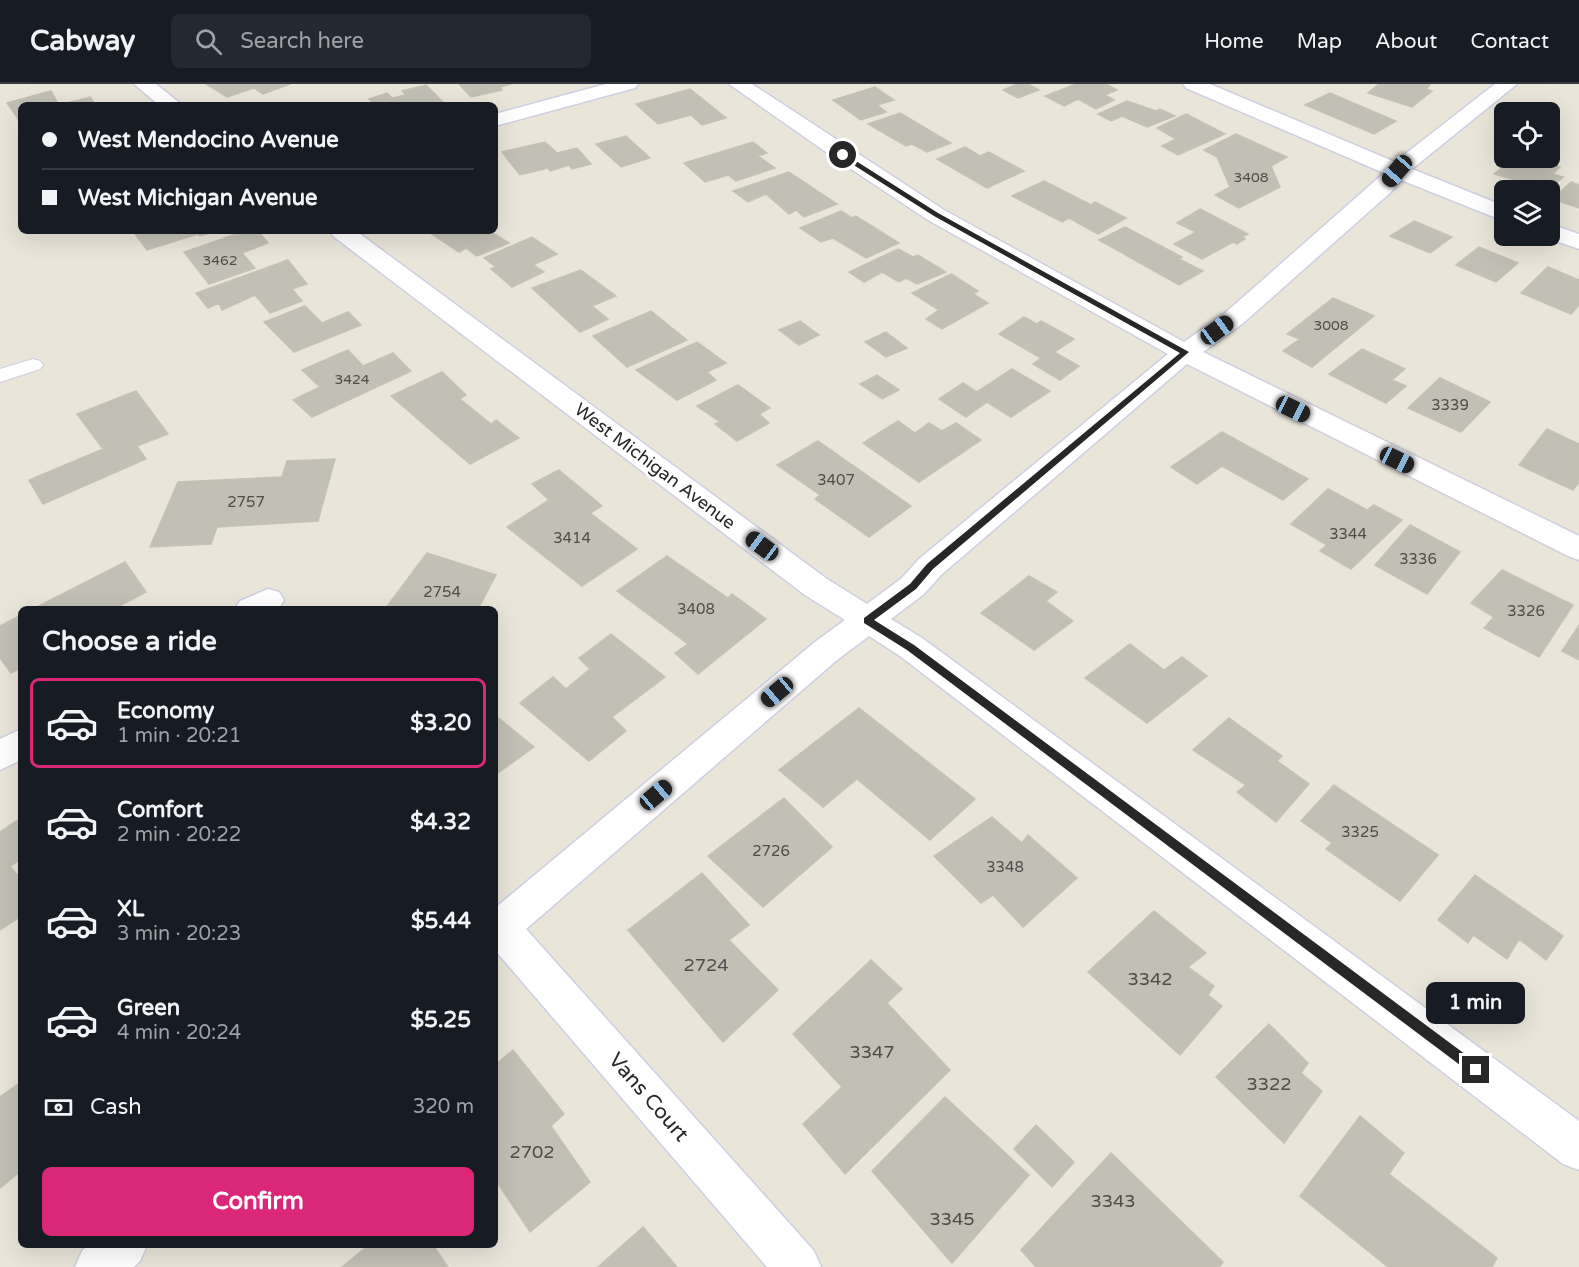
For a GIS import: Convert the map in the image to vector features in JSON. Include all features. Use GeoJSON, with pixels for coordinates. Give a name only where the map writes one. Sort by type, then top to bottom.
{"type":"FeatureCollection","features":[{"type":"Feature","properties":{"kind":"street"},"geometry":{"type":"LineString","coordinates":[[144,84],[168,102]]}},
{"type":"Feature","properties":{"kind":"street"},"geometry":{"type":"LineString","coordinates":[[498,119],[628,84]]}},
{"type":"Feature","properties":{"kind":"street"},"geometry":{"type":"LineString","coordinates":[[739,84],[936,215],[1231,378],[1579,549]]}},
{"type":"Feature","properties":{"kind":"street"},"geometry":{"type":"LineString","coordinates":[[1193,84],[1494,210]]}},
{"type":"Feature","properties":{"kind":"street"},"geometry":{"type":"LineString","coordinates":[[498,930],[826,651],[913,586],[930,567],[1185,352],[1233,318],[1383,187],[1397,171],[1507,84]]}},
{"type":"Feature","properties":{"kind":"street","name":"West Michigan Avenue"},"geometry":{"type":"LineString","coordinates":[[345,234],[816,587],[920,654],[1579,1148]]}},
{"type":"Feature","properties":{"kind":"street"},"geometry":{"type":"LineString","coordinates":[[1560,235],[1579,242]]}},
{"type":"Feature","properties":{"kind":"street"},"geometry":{"type":"LineString","coordinates":[[0,756],[18,745]]}},
{"type":"Feature","properties":{"kind":"street","name":"Vans Court"},"geometry":{"type":"LineString","coordinates":[[498,930],[798,1267]]}},
{"type":"Feature","properties":{"kind":"street"},"geometry":{"type":"LineString","coordinates":[[98,1267],[120,1248]]}},
{"type":"Feature","properties":{"kind":"lane"},"geometry":{"type":"LineString","coordinates":[[0,376],[33,365]]}},
{"type":"Feature","properties":{"kind":"building"},"geometry":{"type":"Polygon","coordinates":[[[206,84],[290,84],[263,94],[254,88],[227,97],[206,84]]]}},
{"type":"Feature","properties":{"kind":"building"},"geometry":{"type":"Polygon","coordinates":[[[459,84],[511,84],[500,87],[502,90],[471,97],[459,84]]]}},
{"type":"Feature","properties":{"kind":"building"},"geometry":{"type":"Polygon","coordinates":[[[1017,84],[1028,84],[1039,90],[1018,98],[1003,90],[1017,84]]]}},
{"type":"Feature","properties":{"kind":"building"},"geometry":{"type":"Polygon","coordinates":[[[1076,84],[1106,84],[1117,90],[1105,95],[1114,100],[1096,109],[1078,99],[1064,106],[1045,96],[1076,84]]]}},
{"type":"Feature","properties":{"kind":"building"},"geometry":{"type":"Polygon","coordinates":[[[1379,84],[1427,84],[1430,85],[1426,89],[1432,91],[1412,107],[1368,93],[1379,84]]]}},
{"type":"Feature","properties":{"kind":"building"},"geometry":{"type":"Polygon","coordinates":[[[426,85],[443,102],[372,102],[369,99],[387,93],[392,98],[406,95],[402,91],[426,85]]]}},
{"type":"Feature","properties":{"kind":"building"},"geometry":{"type":"Polygon","coordinates":[[[875,87],[894,100],[877,105],[886,112],[861,120],[833,100],[875,87]]]}},
{"type":"Feature","properties":{"kind":"building"},"geometry":{"type":"Polygon","coordinates":[[[690,89],[726,118],[702,125],[691,115],[658,124],[636,104],[690,89]]]}},
{"type":"Feature","properties":{"kind":"building"},"geometry":{"type":"Polygon","coordinates":[[[51,91],[57,102],[18,102],[18,119],[7,103],[51,91]]]}},
{"type":"Feature","properties":{"kind":"building"},"geometry":{"type":"Polygon","coordinates":[[[1330,93],[1396,121],[1374,134],[1305,105],[1330,93]]]}},
{"type":"Feature","properties":{"kind":"building"},"geometry":{"type":"Polygon","coordinates":[[[90,97],[94,102],[71,102],[90,97]]]}},
{"type":"Feature","properties":{"kind":"building"},"geometry":{"type":"Polygon","coordinates":[[[1127,101],[1156,111],[1160,109],[1175,116],[1147,127],[1122,116],[1111,121],[1098,114],[1127,101]]]}},
{"type":"Feature","properties":{"kind":"building"},"geometry":{"type":"Polygon","coordinates":[[[900,113],[951,143],[927,152],[912,144],[906,146],[868,124],[900,113]]]}},
{"type":"Feature","properties":{"kind":"building"},"geometry":{"type":"Polygon","coordinates":[[[1186,114],[1225,134],[1178,155],[1162,146],[1176,139],[1157,128],[1186,114]]]}},
{"type":"Feature","properties":{"kind":"building"},"geometry":{"type":"Polygon","coordinates":[[[1236,134],[1287,157],[1271,166],[1280,187],[1239,208],[1215,195],[1230,187],[1217,157],[1204,150],[1236,134]]]}},
{"type":"Feature","properties":{"kind":"building"},"geometry":{"type":"Polygon","coordinates":[[[626,136],[650,158],[621,167],[596,144],[626,136]]]}},
{"type":"Feature","properties":{"kind":"building"},"geometry":{"type":"Polygon","coordinates":[[[545,142],[557,153],[577,148],[591,164],[572,169],[569,165],[550,171],[548,168],[520,175],[502,152],[545,142]]]}},
{"type":"Feature","properties":{"kind":"building"},"geometry":{"type":"Polygon","coordinates":[[[753,142],[767,153],[758,156],[775,168],[736,181],[728,175],[705,182],[684,163],[753,142]]]}},
{"type":"Feature","properties":{"kind":"building"},"geometry":{"type":"Polygon","coordinates":[[[965,147],[980,156],[989,152],[1024,171],[987,188],[937,159],[965,147]]]}},
{"type":"Feature","properties":{"kind":"building"},"geometry":{"type":"Polygon","coordinates":[[[1502,168],[1559,168],[1553,174],[1563,177],[1560,180],[1515,180],[1494,174],[1502,168]]]}},
{"type":"Feature","properties":{"kind":"building"},"geometry":{"type":"Polygon","coordinates":[[[789,172],[837,204],[804,217],[796,210],[789,214],[766,194],[748,202],[733,191],[789,172]]]}},
{"type":"Feature","properties":{"kind":"building"},"geometry":{"type":"Polygon","coordinates":[[[1044,181],[1091,205],[1095,202],[1126,218],[1098,234],[1069,218],[1062,222],[1012,196],[1044,181]]]}},
{"type":"Feature","properties":{"kind":"building"},"geometry":{"type":"Polygon","coordinates":[[[1571,182],[1579,185],[1579,208],[1560,202],[1560,192],[1571,182]]]}},
{"type":"Feature","properties":{"kind":"building"},"geometry":{"type":"Polygon","coordinates":[[[1200,209],[1248,234],[1242,237],[1245,239],[1237,244],[1233,242],[1202,259],[1174,244],[1196,232],[1177,223],[1200,209]]]}},
{"type":"Feature","properties":{"kind":"building"},"geometry":{"type":"Polygon","coordinates":[[[841,211],[852,218],[856,216],[899,243],[866,258],[833,238],[821,242],[800,228],[841,211]]]}},
{"type":"Feature","properties":{"kind":"building"},"geometry":{"type":"Polygon","coordinates":[[[1414,221],[1452,237],[1430,253],[1390,236],[1414,221]]]}},
{"type":"Feature","properties":{"kind":"building"},"geometry":{"type":"Polygon","coordinates":[[[1125,227],[1182,257],[1179,259],[1203,271],[1179,285],[1099,240],[1125,227]]]}},
{"type":"Feature","properties":{"kind":"building"},"geometry":{"type":"Polygon","coordinates":[[[135,234],[198,234],[147,250],[135,234]]]}},
{"type":"Feature","properties":{"kind":"building"},"geometry":{"type":"Polygon","coordinates":[[[236,234],[260,234],[268,243],[242,253],[255,268],[209,284],[184,252],[236,234]]]}},
{"type":"Feature","properties":{"kind":"building"},"geometry":{"type":"Polygon","coordinates":[[[432,234],[495,234],[509,243],[477,256],[466,248],[459,252],[432,234]]]}},
{"type":"Feature","properties":{"kind":"building"},"geometry":{"type":"Polygon","coordinates":[[[532,237],[557,254],[533,265],[544,272],[512,287],[491,269],[496,267],[484,258],[532,237]]]}},
{"type":"Feature","properties":{"kind":"building"},"geometry":{"type":"Polygon","coordinates":[[[1479,247],[1518,263],[1496,282],[1456,265],[1479,247]]]}},
{"type":"Feature","properties":{"kind":"building"},"geometry":{"type":"Polygon","coordinates":[[[898,249],[913,257],[918,255],[946,272],[917,284],[906,278],[899,282],[882,272],[864,282],[849,272],[898,249]]]}},
{"type":"Feature","properties":{"kind":"building"},"geometry":{"type":"Polygon","coordinates":[[[288,260],[307,284],[292,289],[302,301],[270,313],[255,295],[222,310],[219,303],[208,308],[196,293],[288,260]]]}},
{"type":"Feature","properties":{"kind":"building"},"geometry":{"type":"Polygon","coordinates":[[[1548,267],[1579,280],[1579,305],[1571,314],[1521,293],[1548,267]]]}},
{"type":"Feature","properties":{"kind":"building"},"geometry":{"type":"Polygon","coordinates":[[[581,270],[616,296],[592,306],[608,319],[580,332],[532,288],[581,270]]]}},
{"type":"Feature","properties":{"kind":"building"},"geometry":{"type":"Polygon","coordinates":[[[951,274],[978,291],[973,294],[988,303],[942,329],[926,319],[939,310],[912,293],[951,274]]]}},
{"type":"Feature","properties":{"kind":"building"},"geometry":{"type":"Polygon","coordinates":[[[1333,298],[1374,316],[1312,367],[1283,351],[1300,339],[1287,334],[1333,298]]]}},
{"type":"Feature","properties":{"kind":"building"},"geometry":{"type":"Polygon","coordinates":[[[305,306],[322,323],[348,312],[361,325],[294,352],[264,322],[305,306]]]}},
{"type":"Feature","properties":{"kind":"building"},"geometry":{"type":"Polygon","coordinates":[[[651,311],[687,340],[627,367],[593,336],[651,311]]]}},
{"type":"Feature","properties":{"kind":"building"},"geometry":{"type":"Polygon","coordinates":[[[1024,317],[1037,324],[1041,321],[1074,339],[1054,352],[1079,366],[1060,380],[1033,364],[1041,358],[999,334],[1024,317]]]}},
{"type":"Feature","properties":{"kind":"building"},"geometry":{"type":"Polygon","coordinates":[[[800,321],[819,335],[799,345],[779,330],[800,321]]]}},
{"type":"Feature","properties":{"kind":"building"},"geometry":{"type":"Polygon","coordinates":[[[886,332],[907,348],[886,357],[865,342],[886,332]]]}},
{"type":"Feature","properties":{"kind":"building"},"geometry":{"type":"Polygon","coordinates":[[[697,342],[726,363],[707,372],[716,380],[677,400],[636,370],[697,342]]]}},
{"type":"Feature","properties":{"kind":"building"},"geometry":{"type":"Polygon","coordinates":[[[1362,349],[1405,369],[1392,380],[1406,386],[1386,403],[1329,374],[1362,349]]]}},
{"type":"Feature","properties":{"kind":"building"},"geometry":{"type":"Polygon","coordinates":[[[348,350],[363,366],[393,353],[411,371],[312,417],[293,400],[320,387],[302,370],[348,350]]]}},
{"type":"Feature","properties":{"kind":"building"},"geometry":{"type":"Polygon","coordinates":[[[1012,369],[1050,391],[1011,417],[987,402],[966,417],[939,399],[963,383],[977,392],[1012,369]]]}},
{"type":"Feature","properties":{"kind":"building"},"geometry":{"type":"Polygon","coordinates":[[[442,372],[466,395],[460,399],[491,424],[496,420],[519,438],[470,464],[391,396],[442,372]]]}},
{"type":"Feature","properties":{"kind":"building"},"geometry":{"type":"Polygon","coordinates":[[[877,375],[899,390],[882,399],[860,384],[877,375]]]}},
{"type":"Feature","properties":{"kind":"building"},"geometry":{"type":"Polygon","coordinates":[[[1440,378],[1490,402],[1461,432],[1408,408],[1440,378]]]}},
{"type":"Feature","properties":{"kind":"building"},"geometry":{"type":"Polygon","coordinates":[[[738,385],[770,408],[759,414],[769,423],[737,441],[715,424],[720,422],[697,406],[738,385]]]}},
{"type":"Feature","properties":{"kind":"building"},"geometry":{"type":"Polygon","coordinates":[[[136,391],[168,434],[137,446],[146,459],[43,504],[29,480],[103,449],[77,414],[136,391]]]}},
{"type":"Feature","properties":{"kind":"building"},"geometry":{"type":"Polygon","coordinates":[[[898,421],[915,433],[929,423],[942,431],[956,423],[981,440],[919,482],[863,443],[898,421]]]}},
{"type":"Feature","properties":{"kind":"building"},"geometry":{"type":"Polygon","coordinates":[[[1547,429],[1579,444],[1579,482],[1573,490],[1519,465],[1547,429]]]}},
{"type":"Feature","properties":{"kind":"building"},"geometry":{"type":"Polygon","coordinates":[[[1222,432],[1308,479],[1283,500],[1222,466],[1197,484],[1171,467],[1222,432]]]}},
{"type":"Feature","properties":{"kind":"building"},"geometry":{"type":"Polygon","coordinates":[[[818,441],[911,506],[869,537],[815,499],[820,495],[777,465],[818,441]]]}},
{"type":"Feature","properties":{"kind":"building"},"geometry":{"type":"Polygon","coordinates":[[[335,459],[318,521],[217,527],[211,544],[150,547],[178,482],[282,477],[287,461],[335,459]]]}},
{"type":"Feature","properties":{"kind":"building"},"geometry":{"type":"Polygon","coordinates":[[[559,470],[602,506],[590,513],[637,549],[582,586],[507,527],[549,500],[532,484],[559,470]]]}},
{"type":"Feature","properties":{"kind":"building"},"geometry":{"type":"Polygon","coordinates":[[[1328,489],[1367,510],[1374,505],[1402,520],[1351,569],[1320,551],[1327,545],[1291,524],[1328,489]]]}},
{"type":"Feature","properties":{"kind":"building"},"geometry":{"type":"Polygon","coordinates":[[[1410,525],[1460,552],[1427,594],[1375,565],[1410,525]]]}},
{"type":"Feature","properties":{"kind":"building"},"geometry":{"type":"Polygon","coordinates":[[[427,553],[496,575],[480,606],[387,606],[427,553]]]}},
{"type":"Feature","properties":{"kind":"building"},"geometry":{"type":"Polygon","coordinates":[[[667,556],[728,598],[732,594],[766,619],[698,674],[675,653],[688,644],[617,591],[667,556]]]}},
{"type":"Feature","properties":{"kind":"building"},"geometry":{"type":"Polygon","coordinates":[[[125,562],[146,592],[120,606],[39,606],[125,562]]]}},
{"type":"Feature","properties":{"kind":"building"},"geometry":{"type":"Polygon","coordinates":[[[1502,570],[1573,605],[1539,657],[1484,628],[1494,617],[1471,603],[1502,570]]]}},
{"type":"Feature","properties":{"kind":"building"},"geometry":{"type":"Polygon","coordinates":[[[1029,576],[1057,592],[1046,601],[1073,621],[1034,650],[981,613],[1029,576]]]}},
{"type":"Feature","properties":{"kind":"building"},"geometry":{"type":"Polygon","coordinates":[[[18,617],[18,670],[11,673],[0,658],[0,626],[18,617]]]}},
{"type":"Feature","properties":{"kind":"building"},"geometry":{"type":"Polygon","coordinates":[[[1579,625],[1579,660],[1562,651],[1579,625]]]}},
{"type":"Feature","properties":{"kind":"building"},"geometry":{"type":"Polygon","coordinates":[[[611,634],[665,677],[612,717],[626,731],[589,761],[520,703],[553,677],[566,689],[590,669],[579,658],[611,634]]]}},
{"type":"Feature","properties":{"kind":"building"},"geometry":{"type":"Polygon","coordinates":[[[1130,644],[1164,670],[1182,657],[1207,676],[1147,723],[1085,678],[1130,644]]]}},
{"type":"Feature","properties":{"kind":"building"},"geometry":{"type":"Polygon","coordinates":[[[859,708],[975,799],[930,840],[857,779],[823,807],[779,770],[859,708]]]}},
{"type":"Feature","properties":{"kind":"building"},"geometry":{"type":"Polygon","coordinates":[[[498,717],[534,747],[498,773],[498,717]]]}},
{"type":"Feature","properties":{"kind":"building"},"geometry":{"type":"Polygon","coordinates":[[[1229,718],[1282,756],[1277,761],[1309,784],[1276,822],[1237,792],[1246,785],[1193,750],[1229,718]]]}},
{"type":"Feature","properties":{"kind":"building"},"geometry":{"type":"Polygon","coordinates":[[[1334,785],[1438,855],[1400,901],[1326,849],[1332,843],[1301,821],[1334,785]]]}},
{"type":"Feature","properties":{"kind":"building"},"geometry":{"type":"Polygon","coordinates":[[[784,798],[832,847],[763,907],[708,856],[784,798]]]}},
{"type":"Feature","properties":{"kind":"building"},"geometry":{"type":"Polygon","coordinates":[[[992,817],[1022,843],[1028,835],[1077,878],[1023,927],[993,895],[981,903],[934,856],[992,817]]]}},
{"type":"Feature","properties":{"kind":"building"},"geometry":{"type":"Polygon","coordinates":[[[18,820],[18,861],[10,866],[18,876],[18,918],[0,930],[0,832],[18,820]]]}},
{"type":"Feature","properties":{"kind":"building"},"geometry":{"type":"Polygon","coordinates":[[[702,873],[749,925],[729,940],[778,990],[723,1042],[628,930],[702,873]]]}},
{"type":"Feature","properties":{"kind":"building"},"geometry":{"type":"Polygon","coordinates":[[[1475,875],[1563,936],[1546,960],[1519,939],[1507,959],[1473,935],[1468,943],[1438,920],[1475,875]]]}},
{"type":"Feature","properties":{"kind":"building"},"geometry":{"type":"Polygon","coordinates":[[[1154,911],[1206,953],[1188,967],[1214,986],[1208,995],[1222,1006],[1180,1055],[1088,972],[1154,911]]]}},
{"type":"Feature","properties":{"kind":"building"},"geometry":{"type":"Polygon","coordinates":[[[871,960],[902,989],[887,1003],[950,1070],[845,1174],[803,1124],[842,1087],[793,1034],[871,960]]]}},
{"type":"Feature","properties":{"kind":"building"},"geometry":{"type":"Polygon","coordinates":[[[1269,1024],[1308,1063],[1301,1073],[1322,1091],[1284,1143],[1216,1077],[1269,1024]]]}},
{"type":"Feature","properties":{"kind":"building"},"geometry":{"type":"Polygon","coordinates":[[[513,1050],[564,1114],[551,1126],[590,1182],[530,1232],[498,1184],[498,1062],[513,1050]]]}},
{"type":"Feature","properties":{"kind":"building"},"geometry":{"type":"Polygon","coordinates":[[[18,1084],[18,1173],[0,1188],[0,1097],[18,1084]]]}},
{"type":"Feature","properties":{"kind":"building"},"geometry":{"type":"Polygon","coordinates":[[[945,1097],[1029,1175],[952,1263],[872,1171],[945,1097]]]}},
{"type":"Feature","properties":{"kind":"building"},"geometry":{"type":"Polygon","coordinates":[[[1360,1116],[1404,1153],[1389,1174],[1497,1258],[1492,1267],[1388,1267],[1300,1196],[1360,1116]]]}},
{"type":"Feature","properties":{"kind":"building"},"geometry":{"type":"Polygon","coordinates":[[[1036,1125],[1074,1162],[1052,1187],[1014,1149],[1036,1125]]]}},
{"type":"Feature","properties":{"kind":"building"},"geometry":{"type":"Polygon","coordinates":[[[1111,1153],[1223,1262],[1219,1267],[1036,1267],[1021,1250],[1111,1153]]]}},
{"type":"Feature","properties":{"kind":"building"},"geometry":{"type":"Polygon","coordinates":[[[643,1227],[677,1267],[598,1267],[643,1227]]]}},
{"type":"Feature","properties":{"kind":"building"},"geometry":{"type":"Polygon","coordinates":[[[365,1248],[435,1248],[448,1267],[342,1267],[365,1248]]]}},
{"type":"Feature","properties":{"kind":"route"},"geometry":{"type":"LineString","coordinates":[[843,155],[936,215],[1185,352],[930,567],[913,586],[867,620],[911,647],[1476,1070]]}}]}
